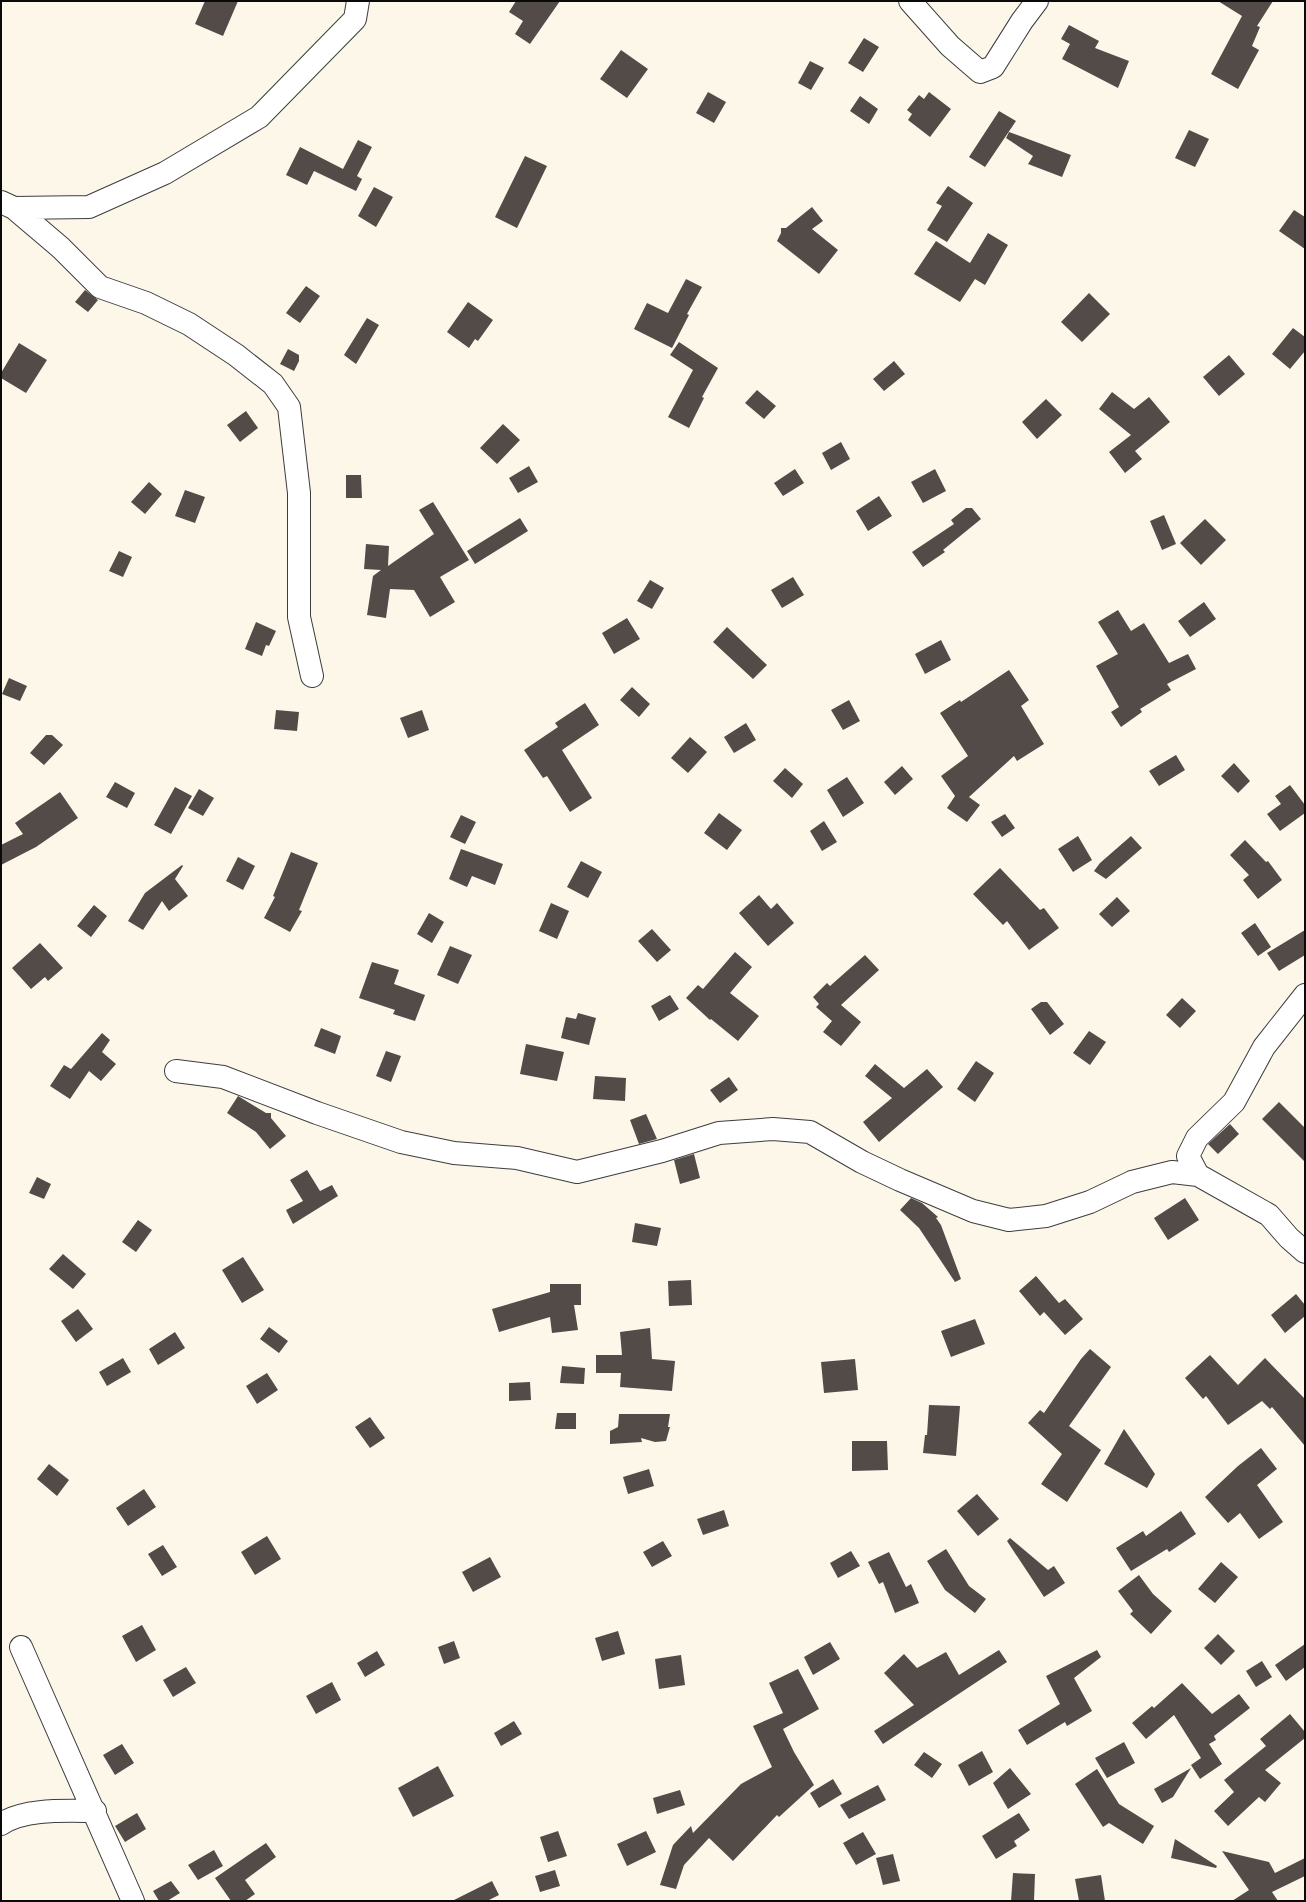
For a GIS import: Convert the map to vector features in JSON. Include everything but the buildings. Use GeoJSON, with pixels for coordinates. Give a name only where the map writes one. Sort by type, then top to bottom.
{"type":"FeatureCollection","features":[{"type":"Feature","properties":{"kind":"street"},"geometry":{"type":"LineString","coordinates":[[7,205],[89,207],[165,173],[259,117],[355,19],[358,1]]}},
{"type":"Feature","properties":{"kind":"street"},"geometry":{"type":"LineString","coordinates":[[910,1],[950,46],[980,72],[993,67],[1022,21],[1037,1]]}},
{"type":"Feature","properties":{"kind":"street"},"geometry":{"type":"LineString","coordinates":[[7,205],[60,248],[100,287],[146,303],[189,324],[236,355],[273,384],[289,407],[299,493],[299,617],[312,676]]}},
{"type":"Feature","properties":{"kind":"street"},"geometry":{"type":"LineString","coordinates":[[1198,1175],[1188,1156],[1197,1138],[1234,1102],[1264,1046],[1305,995]]}},
{"type":"Feature","properties":{"kind":"street"},"geometry":{"type":"LineString","coordinates":[[176,1071],[223,1076],[317,1113],[400,1142],[454,1154],[517,1158],[577,1172],[662,1151],[719,1132],[772,1129],[810,1132],[862,1162],[900,1180],[973,1211],[1009,1220],[1046,1216],[1090,1202],[1132,1182],[1172,1172],[1198,1175],[1269,1214],[1289,1238],[1305,1252]]}},
{"type":"Feature","properties":{"kind":"street"},"geometry":{"type":"LineString","coordinates":[[21,1647],[95,1811],[133,1901]]}},
{"type":"Feature","properties":{"kind":"street"},"geometry":{"type":"LineString","coordinates":[[1,1824],[10,1818],[52,1811],[95,1811]]}}]}
